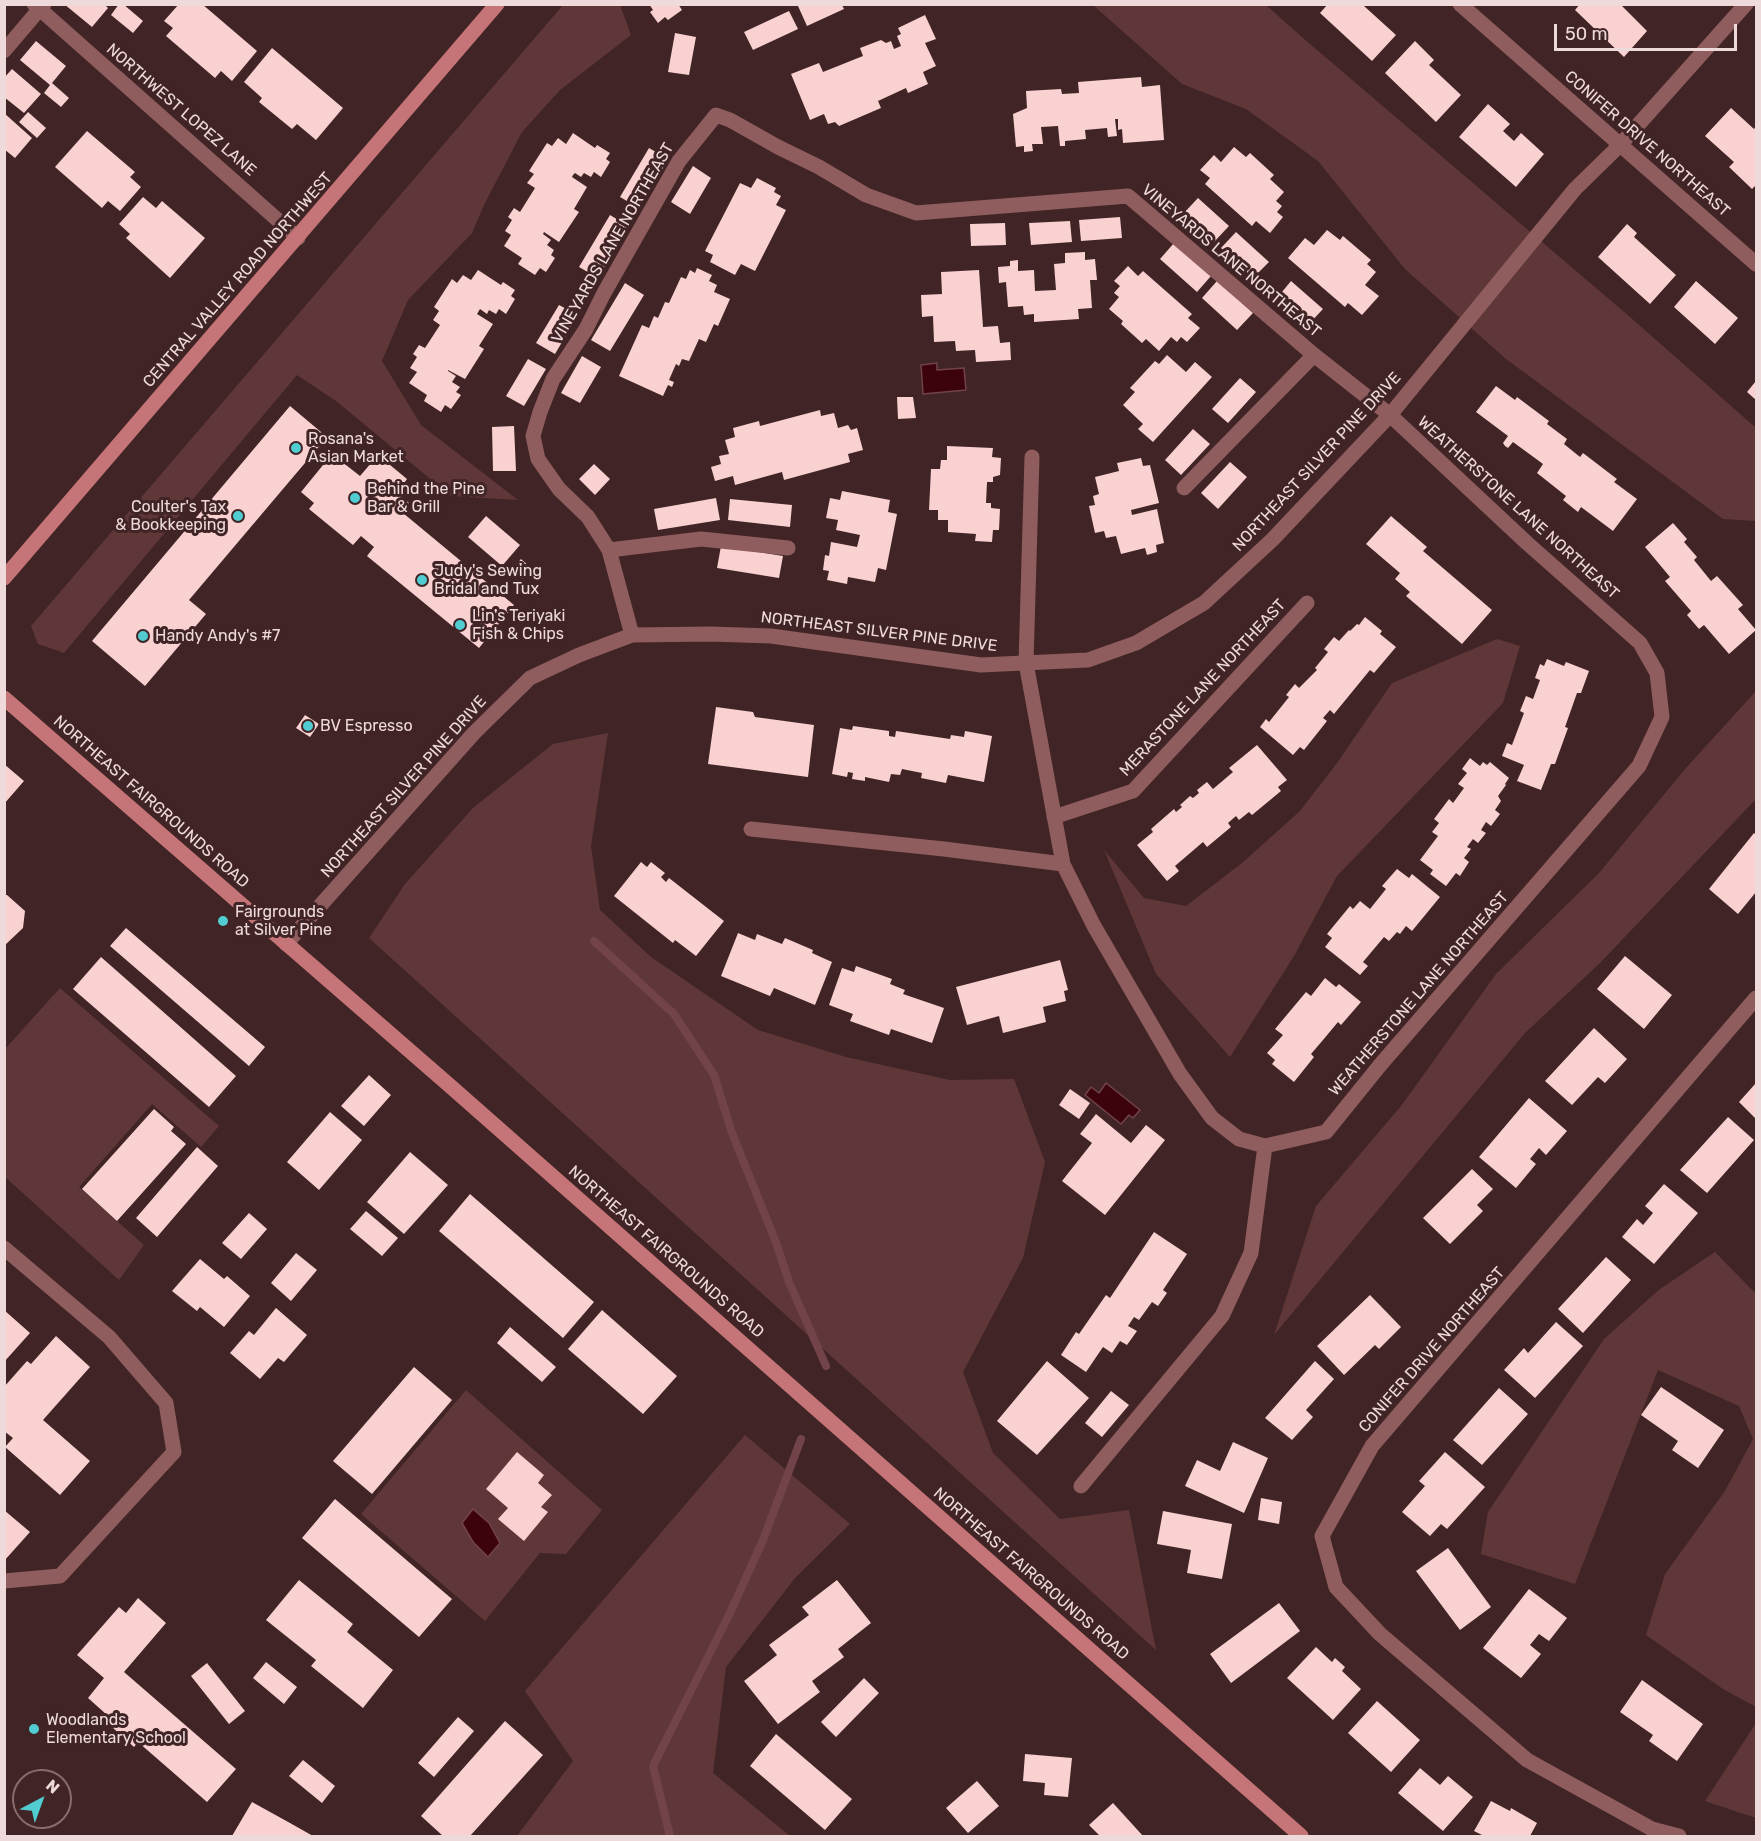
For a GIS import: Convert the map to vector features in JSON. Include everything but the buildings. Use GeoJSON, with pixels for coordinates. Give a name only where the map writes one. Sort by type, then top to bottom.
{"type":"FeatureCollection","features":[{"type":"Feature","properties":{"kind":"main road","name":"CENTRAL VALLEY ROAD NORTHWEST"},"geometry":{"type":"LineString","coordinates":[[4,578],[497,4]]}},
{"type":"Feature","properties":{"kind":"main road","name":"NORTHEAST FAIRGROUNDS ROAD"},"geometry":{"type":"LineString","coordinates":[[4,698],[449,1085],[1301,1836]]}},
{"type":"Feature","properties":{"kind":"street","name":"CONIFER DRIVE NORTHEAST"},"geometry":{"type":"LineString","coordinates":[[1460,4],[1756,264]]}},
{"type":"Feature","properties":{"kind":"street","name":"NORTHEAST SILVER PINE DRIVE"},"geometry":{"type":"LineString","coordinates":[[286,944],[474,732],[530,678],[579,655],[632,635],[771,636],[981,665],[1088,660],[1137,643],[1204,603],[1273,539],[1390,415],[1575,189],[1621,144],[1746,4]]}},
{"type":"Feature","properties":{"kind":"street","name":"NORTHWEST LOPEZ LANE"},"geometry":{"type":"LineString","coordinates":[[4,51],[39,6],[298,238]]}},
{"type":"Feature","properties":{"kind":"street","name":"VINEYARDS LANE NORTHEAST"},"geometry":{"type":"LineString","coordinates":[[632,635],[609,550],[588,517],[559,489],[538,459],[533,436],[553,379],[586,329],[679,161],[716,115],[730,120],[819,167],[866,195],[916,213],[1128,196],[1314,355],[1390,415]]}},
{"type":"Feature","properties":{"kind":"street"},"geometry":{"type":"LineString","coordinates":[[1184,488],[1314,355]]}},
{"type":"Feature","properties":{"kind":"street","name":"WEATHERSTONE LANE NORTHEAST"},"geometry":{"type":"LineString","coordinates":[[1265,1146],[1326,1132],[1381,1064],[1639,766],[1662,717],[1657,673],[1640,644],[1527,543],[1390,415]]}},
{"type":"Feature","properties":{"kind":"street"},"geometry":{"type":"LineString","coordinates":[[1032,457],[1026,663],[1063,864],[1094,926],[1180,1074],[1205,1109],[1212,1118],[1239,1138],[1265,1146],[1251,1254],[1222,1316],[1081,1486]]}},
{"type":"Feature","properties":{"kind":"street"},"geometry":{"type":"LineString","coordinates":[[609,550],[701,539],[788,548]]}},
{"type":"Feature","properties":{"kind":"street","name":"MERASTONE LANE NORTHEAST"},"geometry":{"type":"LineString","coordinates":[[1054,817],[1133,791],[1307,603]]}},
{"type":"Feature","properties":{"kind":"street"},"geometry":{"type":"LineString","coordinates":[[751,830],[935,848],[1063,864]]}},
{"type":"Feature","properties":{"kind":"street","name":"CONIFER DRIVE NORTHEAST"},"geometry":{"type":"LineString","coordinates":[[1679,1836],[1652,1829],[1527,1760],[1380,1634],[1336,1587],[1322,1536],[1372,1446],[1756,998]]}},
{"type":"Feature","properties":{"kind":"street"},"geometry":{"type":"LineString","coordinates":[[4,1248],[109,1337],[166,1402],[174,1452],[60,1576],[4,1581]]}},
{"type":"Feature","properties":{"kind":"shaded area"},"geometry":{"type":"Polygon","coordinates":[[[563,5],[620,5],[631,35],[560,90],[522,132],[472,233],[408,300],[382,361],[421,425],[518,500],[451,496],[336,401],[297,375],[64,653],[38,644],[31,626],[563,5]]]}},
{"type":"Feature","properties":{"kind":"shaded area"},"geometry":{"type":"Polygon","coordinates":[[[1093,5],[1266,5],[1756,428],[1756,521],[1723,519],[1506,359],[1405,269],[1318,161],[1246,109],[1182,84],[1093,5]]]}},
{"type":"Feature","properties":{"kind":"shaded area"},"geometry":{"type":"Polygon","coordinates":[[[937,363],[937,370],[964,368],[966,390],[923,394],[921,365],[937,363]]]}},
{"type":"Feature","properties":{"kind":"shaded area"},"geometry":{"type":"Polygon","coordinates":[[[1497,639],[1520,646],[1503,703],[1337,876],[1294,956],[1230,1057],[1156,974],[1104,850],[1144,898],[1186,906],[1242,863],[1300,811],[1337,763],[1392,683],[1497,639]]]}},
{"type":"Feature","properties":{"kind":"shaded area"},"geometry":{"type":"Polygon","coordinates":[[[1756,691],[1756,799],[1600,963],[1525,1033],[1274,1335],[1316,1206],[1401,1106],[1496,974],[1599,873],[1686,768],[1756,691]]]}},
{"type":"Feature","properties":{"kind":"shaded area"},"geometry":{"type":"Polygon","coordinates":[[[608,733],[591,846],[600,910],[651,957],[758,1030],[846,1057],[950,1080],[1014,1079],[1045,1162],[1023,1258],[963,1372],[993,1453],[1060,1519],[1129,1510],[1156,1650],[369,938],[405,884],[473,808],[553,744],[608,733]]]}},
{"type":"Feature","properties":{"kind":"shaded area"},"geometry":{"type":"Polygon","coordinates":[[[60,988],[219,1126],[201,1147],[152,1104],[79,1187],[144,1245],[119,1280],[5,1177],[5,1049],[60,988]]]}},
{"type":"Feature","properties":{"kind":"shaded area"},"geometry":{"type":"Polygon","coordinates":[[[1106,1083],[1140,1110],[1133,1118],[1129,1115],[1121,1124],[1085,1095],[1091,1087],[1099,1093],[1106,1083]]]}},
{"type":"Feature","properties":{"kind":"shaded area"},"geometry":{"type":"Polygon","coordinates":[[[1715,1252],[1756,1294],[1756,1707],[1723,1689],[1646,1635],[1665,1574],[1725,1491],[1753,1439],[1739,1406],[1658,1370],[1575,1584],[1481,1554],[1488,1512],[1604,1339],[1660,1289],[1715,1252]]]}},
{"type":"Feature","properties":{"kind":"shaded area"},"geometry":{"type":"Polygon","coordinates":[[[466,1390],[602,1510],[566,1554],[540,1553],[485,1621],[361,1514],[466,1390]]]}},
{"type":"Feature","properties":{"kind":"shaded area"},"geometry":{"type":"Polygon","coordinates":[[[745,1435],[850,1524],[795,1578],[726,1667],[713,1773],[790,1836],[517,1836],[573,1761],[525,1691],[745,1435]]]}},
{"type":"Feature","properties":{"kind":"shaded area"},"geometry":{"type":"Polygon","coordinates":[[[473,1509],[489,1523],[500,1543],[488,1557],[473,1542],[462,1523],[473,1509]]]}},
{"type":"Feature","properties":{"kind":"shaded area"},"geometry":{"type":"Polygon","coordinates":[[[1756,1723],[1756,1818],[1705,1801],[1756,1723]]]}},
{"type":"Feature","properties":{"kind":"waterway"},"geometry":{"type":"LineString","coordinates":[[594,941],[674,1014],[714,1075],[732,1133],[777,1245],[789,1282],[826,1366]]}},
{"type":"Feature","properties":{"kind":"waterway"},"geometry":{"type":"LineString","coordinates":[[670,1836],[653,1766],[730,1613],[763,1540],[801,1439]]}},
{"type":"Feature","properties":{"kind":"place","name":"Rosana's Asian Market"},"geometry":{"type":"Point","coordinates":[296,448]}},
{"type":"Feature","properties":{"kind":"place","name":"Behind the Pine Bar & Grill"},"geometry":{"type":"Point","coordinates":[355,498]}},
{"type":"Feature","properties":{"kind":"place","name":"Coulter's Tax & Bookkeeping"},"geometry":{"type":"Point","coordinates":[238,516]}},
{"type":"Feature","properties":{"kind":"place","name":"Judy's Sewing Bridal and Tux"},"geometry":{"type":"Point","coordinates":[422,580]}},
{"type":"Feature","properties":{"kind":"place","name":"Lin's Teriyaki Fish & Chips"},"geometry":{"type":"Point","coordinates":[460,625]}},
{"type":"Feature","properties":{"kind":"place","name":"Handy Andy's #7"},"geometry":{"type":"Point","coordinates":[143,636]}},
{"type":"Feature","properties":{"kind":"place","name":"BV Espresso"},"geometry":{"type":"Point","coordinates":[308,726]}},
{"type":"Feature","properties":{"kind":"place","name":"Fairgrounds at Silver Pine"},"geometry":{"type":"Point","coordinates":[223,921]}},
{"type":"Feature","properties":{"kind":"place","name":"Woodlands Elementary School"},"geometry":{"type":"Point","coordinates":[34,1729]}}]}
